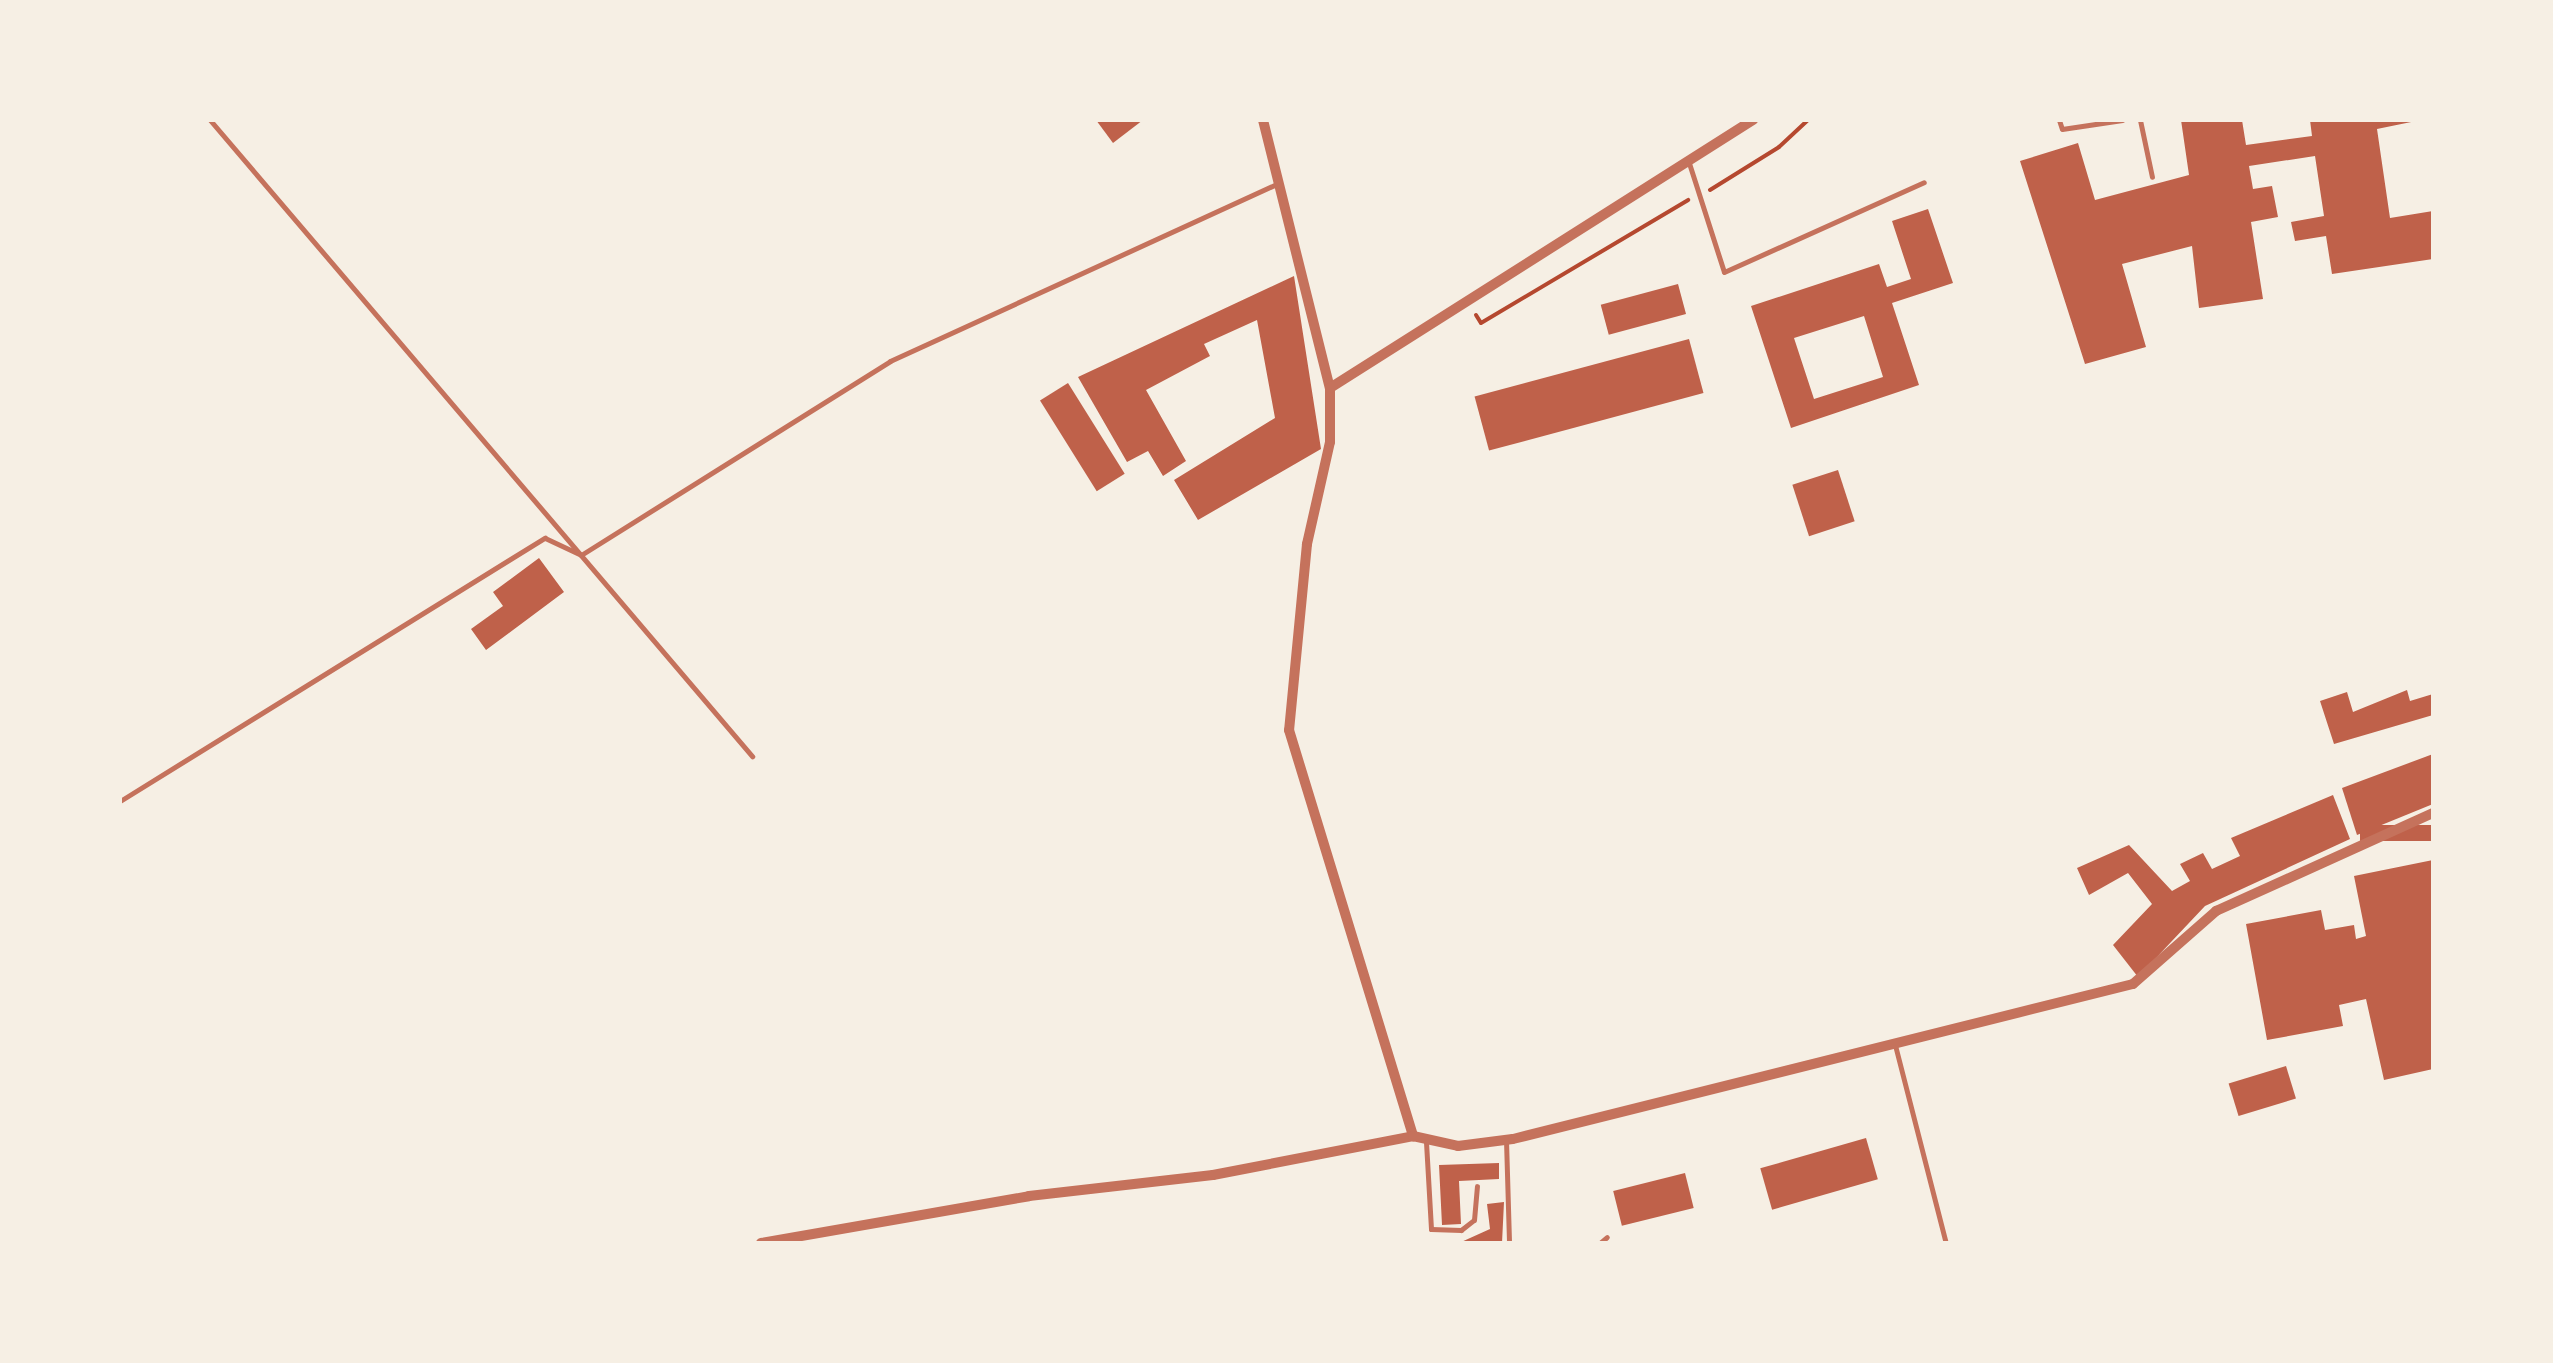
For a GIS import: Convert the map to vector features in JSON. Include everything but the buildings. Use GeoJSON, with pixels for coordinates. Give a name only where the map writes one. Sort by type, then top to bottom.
{"type":"FeatureCollection","features":[{"type":"Feature","properties":{"kind":"street"},"geometry":{"type":"LineString","coordinates":[[1263,120],[1330,388],[1330,442],[1307,544],[1290,730],[1413,1136]]}},
{"type":"Feature","properties":{"kind":"street"},"geometry":{"type":"LineString","coordinates":[[1330,388],[1466,298],[1753,120]]}},
{"type":"Feature","properties":{"kind":"street"},"geometry":{"type":"LineString","coordinates":[[762,1243],[1030,1196],[1213,1176],[1413,1136],[1458,1146],[1506,1140],[2133,984],[2216,911],[2433,813]]}},
{"type":"Feature","properties":{"kind":"lane"},"geometry":{"type":"LineString","coordinates":[[210,120],[752,756]]}},
{"type":"Feature","properties":{"kind":"lane"},"geometry":{"type":"LineString","coordinates":[[2059,120],[2062,129],[2122,120]]}},
{"type":"Feature","properties":{"kind":"lane"},"geometry":{"type":"LineString","coordinates":[[2140,120],[2152,176]]}},
{"type":"Feature","properties":{"kind":"lane"},"geometry":{"type":"LineString","coordinates":[[1688,160],[1697,198],[1724,272],[1924,182]]}},
{"type":"Feature","properties":{"kind":"lane"},"geometry":{"type":"LineString","coordinates":[[581,555],[890,361],[1277,184]]}},
{"type":"Feature","properties":{"kind":"lane"},"geometry":{"type":"LineString","coordinates":[[120,801],[545,538],[581,555]]}},
{"type":"Feature","properties":{"kind":"lane"},"geometry":{"type":"LineString","coordinates":[[1894,1042],[1946,1243]]}},
{"type":"Feature","properties":{"kind":"lane"},"geometry":{"type":"LineString","coordinates":[[1426,1139],[1430,1229],[1462,1230],[1474,1220],[1477,1186]]}},
{"type":"Feature","properties":{"kind":"lane"},"geometry":{"type":"LineString","coordinates":[[1506,1140],[1508,1243]]}},
{"type":"Feature","properties":{"kind":"lane"},"geometry":{"type":"LineString","coordinates":[[1600,1243],[1607,1237]]}},
{"type":"Feature","properties":{"kind":"path"},"geometry":{"type":"LineString","coordinates":[[1466,298],[1481,323],[1660,213],[1697,198],[1779,147],[1808,120]]}}]}
